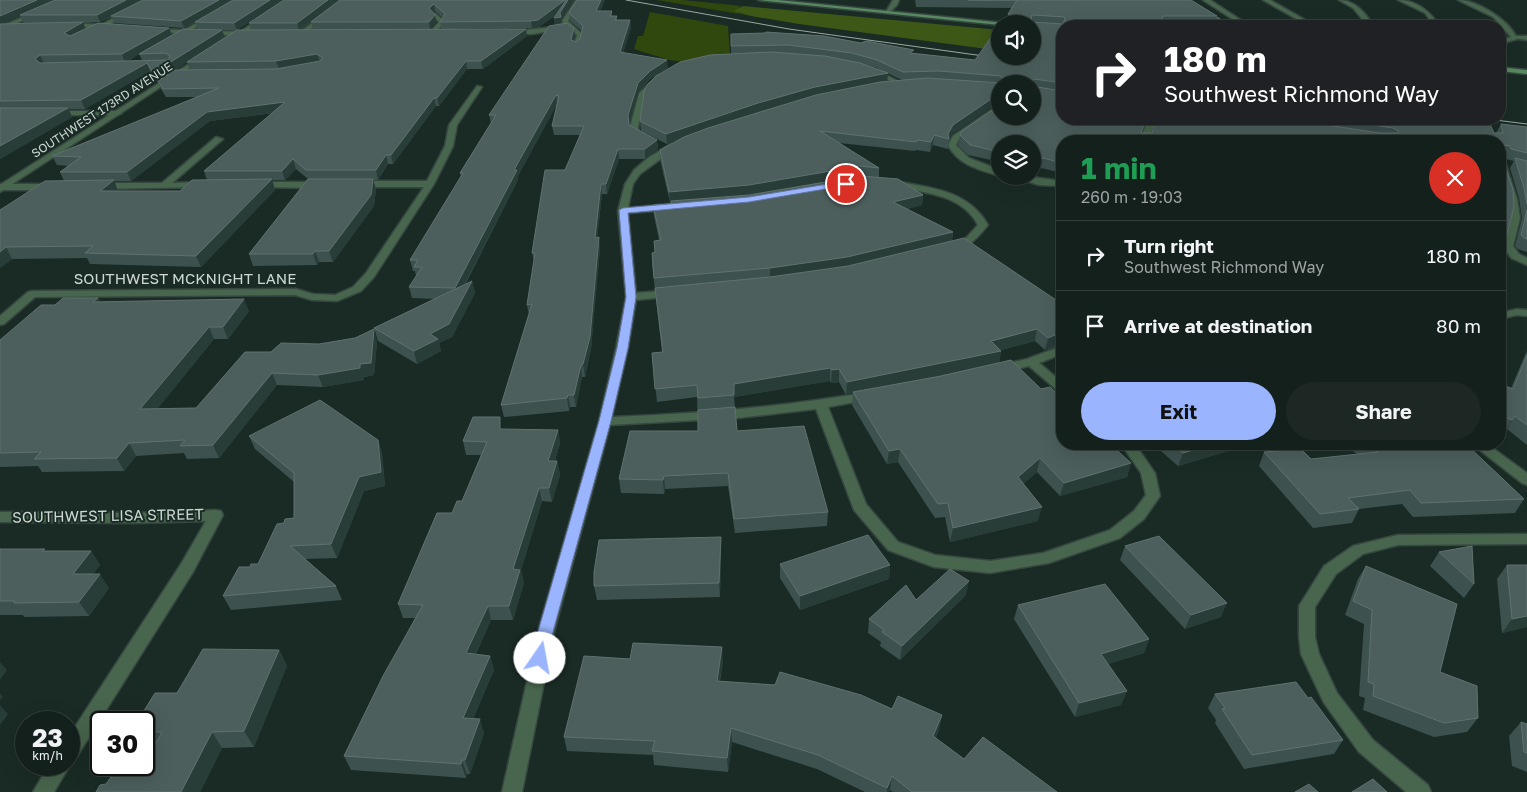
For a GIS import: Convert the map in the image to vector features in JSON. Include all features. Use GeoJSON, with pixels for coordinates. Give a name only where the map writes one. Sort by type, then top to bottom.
{"type":"FeatureCollection","features":[{"type":"Feature","properties":{"kind":"main road"},"geometry":{"type":"LineString","coordinates":[[761,0],[991,22]]}},
{"type":"Feature","properties":{"kind":"main road"},"geometry":{"type":"LineString","coordinates":[[1506,70],[1527,72]]}},
{"type":"Feature","properties":{"kind":"street"},"geometry":{"type":"LineString","coordinates":[[224,44],[291,0]]}},
{"type":"Feature","properties":{"kind":"street"},"geometry":{"type":"LineString","coordinates":[[301,34],[345,0]]}},
{"type":"Feature","properties":{"kind":"street"},"geometry":{"type":"LineString","coordinates":[[887,12],[895,4],[896,0]]}},
{"type":"Feature","properties":{"kind":"street"},"geometry":{"type":"LineString","coordinates":[[1206,0],[1238,20]]}},
{"type":"Feature","properties":{"kind":"street"},"geometry":{"type":"LineString","coordinates":[[1266,0],[1302,20]]}},
{"type":"Feature","properties":{"kind":"street"},"geometry":{"type":"LineString","coordinates":[[1342,0],[1355,7],[1367,20]]}},
{"type":"Feature","properties":{"kind":"street"},"geometry":{"type":"LineString","coordinates":[[1402,0],[1427,12],[1433,20]]}},
{"type":"Feature","properties":{"kind":"street"},"geometry":{"type":"LineString","coordinates":[[1462,0],[1495,16],[1499,20]]}},
{"type":"Feature","properties":{"kind":"street"},"geometry":{"type":"LineString","coordinates":[[576,2],[565,21],[580,36],[576,46]]}},
{"type":"Feature","properties":{"kind":"street"},"geometry":{"type":"LineString","coordinates":[[87,34],[132,10]]}},
{"type":"Feature","properties":{"kind":"street"},"geometry":{"type":"LineString","coordinates":[[2,28],[41,11]]}},
{"type":"Feature","properties":{"kind":"street"},"geometry":{"type":"LineString","coordinates":[[167,42],[216,14]]}},
{"type":"Feature","properties":{"kind":"street"},"geometry":{"type":"LineString","coordinates":[[433,32],[442,22],[435,15]]}},
{"type":"Feature","properties":{"kind":"street"},"geometry":{"type":"LineString","coordinates":[[57,25],[116,27]]}},
{"type":"Feature","properties":{"kind":"street"},"geometry":{"type":"LineString","coordinates":[[2,28],[25,26]]}},
{"type":"Feature","properties":{"kind":"street"},"geometry":{"type":"LineString","coordinates":[[501,32],[532,32],[569,27]]}},
{"type":"Feature","properties":{"kind":"street"},"geometry":{"type":"LineString","coordinates":[[1506,28],[1514,37],[1527,38]]}},
{"type":"Feature","properties":{"kind":"street"},"geometry":{"type":"LineString","coordinates":[[147,30],[183,33],[257,34]]}},
{"type":"Feature","properties":{"kind":"street"},"geometry":{"type":"LineString","coordinates":[[423,32],[442,32]]}},
{"type":"Feature","properties":{"kind":"street"},"geometry":{"type":"LineString","coordinates":[[292,34],[310,34]]}},
{"type":"Feature","properties":{"kind":"street"},"geometry":{"type":"LineString","coordinates":[[1506,41],[1514,39],[1514,37]]}},
{"type":"Feature","properties":{"kind":"street","name":"SOUTHWEST 173RD AVENUE"},"geometry":{"type":"LineString","coordinates":[[1,188],[209,54]]}},
{"type":"Feature","properties":{"kind":"street"},"geometry":{"type":"LineString","coordinates":[[866,69],[905,84],[882,87]]}},
{"type":"Feature","properties":{"kind":"street"},"geometry":{"type":"LineString","coordinates":[[178,74],[193,74]]}},
{"type":"Feature","properties":{"kind":"street"},"geometry":{"type":"LineString","coordinates":[[652,142],[636,133],[634,128],[642,93],[662,76]]}},
{"type":"Feature","properties":{"kind":"street"},"geometry":{"type":"LineString","coordinates":[[351,184],[430,184],[449,146],[453,125],[479,87]]}},
{"type":"Feature","properties":{"kind":"street"},"geometry":{"type":"LineString","coordinates":[[49,113],[118,113]]}},
{"type":"Feature","properties":{"kind":"street"},"geometry":{"type":"LineString","coordinates":[[991,114],[956,138],[952,145],[954,151],[962,157],[991,170]]}},
{"type":"Feature","properties":{"kind":"street"},"geometry":{"type":"LineString","coordinates":[[163,186],[219,139]]}},
{"type":"Feature","properties":{"kind":"street"},"geometry":{"type":"LineString","coordinates":[[512,792],[547,628],[605,421],[622,348],[631,297],[623,210],[629,184],[637,172],[663,148],[689,140]]}},
{"type":"Feature","properties":{"kind":"street"},"geometry":{"type":"LineString","coordinates":[[1506,174],[1513,199],[1515,218],[1508,246],[1515,256],[1527,262]]}},
{"type":"Feature","properties":{"kind":"street"},"geometry":{"type":"LineString","coordinates":[[1041,182],[1056,183]]}},
{"type":"Feature","properties":{"kind":"street"},"geometry":{"type":"LineString","coordinates":[[884,183],[937,192],[963,202],[980,215],[983,225],[969,240],[947,249]]}},
{"type":"Feature","properties":{"kind":"street"},"geometry":{"type":"LineString","coordinates":[[252,185],[331,184]]}},
{"type":"Feature","properties":{"kind":"street","name":"SOUTHWEST MCKNIGHT LANE"},"geometry":{"type":"LineString","coordinates":[[0,322],[32,294],[296,292],[312,297],[337,298],[357,289],[370,275],[430,184]]}},
{"type":"Feature","properties":{"kind":"street"},"geometry":{"type":"LineString","coordinates":[[94,186],[213,185]]}},
{"type":"Feature","properties":{"kind":"street"},"geometry":{"type":"LineString","coordinates":[[1,188],[64,186]]}},
{"type":"Feature","properties":{"kind":"street"},"geometry":{"type":"LineString","coordinates":[[623,210],[681,206]]}},
{"type":"Feature","properties":{"kind":"street"},"geometry":{"type":"LineString","coordinates":[[631,297],[679,292]]}},
{"type":"Feature","properties":{"kind":"street"},"geometry":{"type":"LineString","coordinates":[[1506,314],[1516,312],[1527,313]]}},
{"type":"Feature","properties":{"kind":"street"},"geometry":{"type":"LineString","coordinates":[[985,372],[1031,362],[1056,352]]}},
{"type":"Feature","properties":{"kind":"street"},"geometry":{"type":"LineString","coordinates":[[1031,362],[1056,383]]}},
{"type":"Feature","properties":{"kind":"street"},"geometry":{"type":"LineString","coordinates":[[605,421],[705,417],[821,406],[880,394]]}},
{"type":"Feature","properties":{"kind":"street"},"geometry":{"type":"LineString","coordinates":[[821,406],[859,506],[893,546],[934,561],[990,567],[1044,559],[1115,534],[1139,515],[1152,496],[1148,473],[1132,450]]}},
{"type":"Feature","properties":{"kind":"street"},"geometry":{"type":"LineString","coordinates":[[1487,450],[1527,480]]}},
{"type":"Feature","properties":{"kind":"street","name":"SOUTHWEST LISA STREET"},"geometry":{"type":"LineString","coordinates":[[0,517],[136,518],[216,515],[187,568],[80,735]]}},
{"type":"Feature","properties":{"kind":"street"},"geometry":{"type":"LineString","coordinates":[[1421,792],[1366,746],[1330,698],[1310,654],[1306,637],[1307,606],[1330,570],[1358,550],[1398,540],[1527,539]]}},
{"type":"Feature","properties":{"kind":"street"},"geometry":{"type":"LineString","coordinates":[[43,792],[53,776]]}},
{"type":"Feature","properties":{"kind":"green space"},"geometry":{"type":"Polygon","coordinates":[[[657,0],[682,0],[743,6],[740,6],[738,13],[751,16],[657,0]]]}},
{"type":"Feature","properties":{"kind":"green space"},"geometry":{"type":"Polygon","coordinates":[[[743,6],[991,29],[991,43],[987,49],[799,24],[733,11],[743,6]]]}},
{"type":"Feature","properties":{"kind":"green space"},"geometry":{"type":"Polygon","coordinates":[[[650,12],[728,26],[730,55],[687,62],[669,60],[634,49],[638,36],[643,36],[650,12]]]}},
{"type":"Feature","properties":{"kind":"building"},"geometry":{"type":"Polygon","coordinates":[[[0,0],[37,0],[0,16],[0,0]]]}},
{"type":"Feature","properties":{"kind":"building"},"geometry":{"type":"Polygon","coordinates":[[[55,0],[126,0],[97,15],[20,15],[55,0]]]}},
{"type":"Feature","properties":{"kind":"building"},"geometry":{"type":"Polygon","coordinates":[[[143,0],[219,0],[181,21],[111,16],[143,0]]]}},
{"type":"Feature","properties":{"kind":"building"},"geometry":{"type":"Polygon","coordinates":[[[233,0],[270,0],[234,23],[195,22],[233,0]]]}},
{"type":"Feature","properties":{"kind":"building"},"geometry":{"type":"Polygon","coordinates":[[[284,0],[328,0],[297,23],[249,23],[284,0]]]}},
{"type":"Feature","properties":{"kind":"building"},"geometry":{"type":"Polygon","coordinates":[[[340,0],[565,0],[538,20],[531,21],[440,22],[445,14],[434,4],[429,8],[435,15],[429,22],[311,22],[340,0]]]}},
{"type":"Feature","properties":{"kind":"building"},"geometry":{"type":"Polygon","coordinates":[[[566,0],[568,0],[560,13],[561,17],[554,18],[566,0]]]}},
{"type":"Feature","properties":{"kind":"building"},"geometry":{"type":"Polygon","coordinates":[[[577,0],[601,0],[596,11],[612,11],[610,16],[617,16],[615,20],[630,20],[620,52],[667,60],[650,71],[638,83],[628,115],[629,125],[657,140],[645,149],[618,149],[606,184],[601,184],[595,238],[599,237],[590,337],[574,395],[568,395],[567,398],[501,405],[532,304],[527,305],[535,253],[532,253],[545,170],[565,170],[584,126],[552,126],[559,96],[556,95],[514,170],[517,170],[455,288],[409,287],[422,267],[414,267],[418,260],[410,260],[496,115],[489,115],[549,26],[567,23],[574,28],[571,40],[576,42],[580,39],[583,26],[569,13],[577,0]]]}},
{"type":"Feature","properties":{"kind":"building"},"geometry":{"type":"Polygon","coordinates":[[[1017,0],[1191,0],[1217,16],[1163,16],[1162,20],[1064,20],[1064,17],[1008,14],[1017,0]]]}},
{"type":"Feature","properties":{"kind":"building"},"geometry":{"type":"Polygon","coordinates":[[[83,22],[64,33],[70,36],[98,23],[169,28],[122,54],[40,55],[35,59],[40,63],[168,60],[170,56],[166,53],[139,54],[183,29],[222,30],[153,73],[147,63],[81,100],[0,101],[0,24],[83,22]]]}},
{"type":"Feature","properties":{"kind":"building"},"geometry":{"type":"Polygon","coordinates":[[[1041,23],[1056,24],[1056,82],[1041,80],[1041,75],[991,75],[939,71],[903,72],[877,60],[852,53],[788,45],[731,46],[731,34],[766,32],[824,36],[861,43],[866,41],[914,50],[910,53],[975,60],[991,38],[991,65],[1041,65],[1041,23]]]}},
{"type":"Feature","properties":{"kind":"building"},"geometry":{"type":"Polygon","coordinates":[[[526,29],[481,61],[466,61],[437,98],[434,98],[391,155],[386,155],[376,170],[306,170],[293,159],[282,171],[204,171],[285,102],[207,112],[127,172],[60,172],[81,157],[52,156],[219,88],[163,89],[158,81],[175,70],[276,69],[320,61],[323,58],[317,54],[276,61],[187,62],[237,30],[526,29]]]}},
{"type":"Feature","properties":{"kind":"building"},"geometry":{"type":"Polygon","coordinates":[[[771,52],[825,56],[860,63],[888,73],[815,87],[758,103],[666,134],[640,121],[644,92],[647,85],[656,76],[680,62],[710,55],[771,52]]]}},
{"type":"Feature","properties":{"kind":"building"},"geometry":{"type":"Polygon","coordinates":[[[927,78],[991,82],[991,99],[953,125],[948,134],[949,139],[934,135],[931,142],[917,140],[916,142],[820,131],[879,168],[860,166],[749,185],[669,192],[660,150],[684,137],[816,95],[880,82],[927,78]]]}},
{"type":"Feature","properties":{"kind":"building"},"geometry":{"type":"Polygon","coordinates":[[[1041,88],[1056,90],[1056,125],[1144,125],[1141,133],[1152,133],[1154,125],[1327,125],[1379,133],[1397,133],[1399,131],[1393,128],[1373,125],[1490,125],[1494,133],[1503,133],[1501,125],[1506,125],[1527,127],[1527,153],[1511,149],[1510,146],[1506,145],[1506,135],[1056,135],[1056,161],[1043,158],[1041,160],[1041,135],[991,135],[991,150],[970,145],[960,135],[962,131],[991,111],[991,125],[1041,125],[1041,88]]]}},
{"type":"Feature","properties":{"kind":"building"},"geometry":{"type":"Polygon","coordinates":[[[0,108],[68,108],[0,146],[0,108]]]}},
{"type":"Feature","properties":{"kind":"building"},"geometry":{"type":"Polygon","coordinates":[[[1515,158],[1527,161],[1527,204],[1524,188],[1515,158]]]}},
{"type":"Feature","properties":{"kind":"building"},"geometry":{"type":"Polygon","coordinates":[[[1506,170],[1513,189],[1514,207],[1506,234],[1506,170]]]}},
{"type":"Feature","properties":{"kind":"building"},"geometry":{"type":"Polygon","coordinates":[[[861,176],[898,179],[923,195],[893,202],[953,232],[847,257],[770,268],[654,278],[652,253],[655,252],[654,241],[661,240],[653,205],[671,204],[671,201],[749,195],[861,176]]]}},
{"type":"Feature","properties":{"kind":"building"},"geometry":{"type":"Polygon","coordinates":[[[272,179],[196,256],[85,253],[93,246],[6,247],[0,252],[0,210],[45,181],[114,180],[100,191],[180,191],[192,180],[272,179]]]}},
{"type":"Feature","properties":{"kind":"building"},"geometry":{"type":"Polygon","coordinates":[[[308,179],[373,179],[371,195],[329,251],[315,251],[313,254],[249,254],[308,179]]]}},
{"type":"Feature","properties":{"kind":"building"},"geometry":{"type":"Polygon","coordinates":[[[1527,210],[1527,239],[1521,235],[1527,210]]]}},
{"type":"Feature","properties":{"kind":"building"},"geometry":{"type":"Polygon","coordinates":[[[964,238],[1056,300],[1056,335],[1048,338],[1037,329],[991,341],[1001,351],[847,382],[839,369],[832,370],[830,368],[734,384],[734,395],[698,398],[697,385],[655,389],[652,353],[663,352],[655,288],[770,277],[848,266],[964,238]]]}},
{"type":"Feature","properties":{"kind":"building"},"geometry":{"type":"Polygon","coordinates":[[[472,281],[449,324],[430,334],[438,339],[414,351],[374,328],[472,281]]]}},
{"type":"Feature","properties":{"kind":"building"},"geometry":{"type":"Polygon","coordinates":[[[63,298],[98,298],[93,302],[244,299],[223,327],[209,327],[140,409],[196,408],[245,352],[271,352],[281,343],[319,344],[355,338],[374,329],[371,363],[360,364],[360,368],[318,375],[272,373],[213,445],[180,446],[185,440],[129,443],[117,458],[34,459],[41,452],[0,453],[0,340],[41,305],[55,305],[63,298]]]}},
{"type":"Feature","properties":{"kind":"building"},"geometry":{"type":"Polygon","coordinates":[[[1527,355],[1527,425],[1515,416],[1512,420],[1506,418],[1506,386],[1513,389],[1527,355]]]}},
{"type":"Feature","properties":{"kind":"building"},"geometry":{"type":"Polygon","coordinates":[[[1011,360],[1041,389],[1050,387],[1056,393],[1056,450],[1117,450],[1131,463],[1064,483],[1040,458],[1018,477],[1042,507],[953,528],[948,503],[938,504],[900,449],[889,451],[853,392],[941,376],[1011,360]]]}},
{"type":"Feature","properties":{"kind":"building"},"geometry":{"type":"Polygon","coordinates":[[[320,400],[378,440],[381,472],[359,477],[331,544],[290,546],[336,586],[223,596],[239,567],[250,567],[251,564],[258,564],[277,524],[284,523],[285,519],[294,518],[294,473],[249,436],[320,400]]]}},
{"type":"Feature","properties":{"kind":"building"},"geometry":{"type":"Polygon","coordinates":[[[735,407],[737,431],[804,426],[828,512],[734,519],[728,473],[664,476],[663,480],[619,479],[630,431],[698,431],[698,410],[735,407]]]}},
{"type":"Feature","properties":{"kind":"building"},"geometry":{"type":"Polygon","coordinates":[[[473,417],[500,417],[500,429],[558,430],[548,461],[557,461],[549,488],[539,488],[513,569],[520,570],[509,606],[488,606],[466,653],[490,656],[463,718],[480,719],[465,760],[462,760],[461,764],[344,756],[383,676],[423,605],[398,604],[437,513],[452,513],[457,501],[462,501],[487,442],[463,441],[473,417]]]}},
{"type":"Feature","properties":{"kind":"building"},"geometry":{"type":"Polygon","coordinates":[[[1180,450],[1193,450],[1183,453],[1180,450]]]}},
{"type":"Feature","properties":{"kind":"building"},"geometry":{"type":"Polygon","coordinates":[[[1302,450],[1311,459],[1378,452],[1376,450],[1472,450],[1524,499],[1421,503],[1410,490],[1348,498],[1359,509],[1320,514],[1264,452],[1302,450]]]}},
{"type":"Feature","properties":{"kind":"building"},"geometry":{"type":"Polygon","coordinates":[[[868,535],[890,565],[800,596],[780,564],[868,535]]]}},
{"type":"Feature","properties":{"kind":"building"},"geometry":{"type":"Polygon","coordinates":[[[1159,536],[1227,603],[1191,615],[1125,546],[1159,536]]]}},
{"type":"Feature","properties":{"kind":"building"},"geometry":{"type":"Polygon","coordinates":[[[721,537],[719,583],[594,586],[594,572],[599,540],[721,537]]]}},
{"type":"Feature","properties":{"kind":"building"},"geometry":{"type":"Polygon","coordinates":[[[1472,546],[1474,584],[1439,552],[1472,546]]]}},
{"type":"Feature","properties":{"kind":"building"},"geometry":{"type":"Polygon","coordinates":[[[0,549],[91,551],[73,574],[100,574],[79,602],[14,603],[15,601],[0,601],[0,549]]]}},
{"type":"Feature","properties":{"kind":"building"},"geometry":{"type":"Polygon","coordinates":[[[1507,565],[1527,565],[1527,616],[1512,619],[1507,565]]]}},
{"type":"Feature","properties":{"kind":"building"},"geometry":{"type":"Polygon","coordinates":[[[1366,566],[1457,604],[1440,672],[1477,686],[1478,718],[1444,723],[1373,696],[1374,684],[1368,682],[1372,610],[1353,601],[1366,566]]]}},
{"type":"Feature","properties":{"kind":"building"},"geometry":{"type":"Polygon","coordinates":[[[950,569],[969,581],[902,646],[882,632],[884,630],[869,619],[906,585],[916,600],[950,569]]]}},
{"type":"Feature","properties":{"kind":"building"},"geometry":{"type":"Polygon","coordinates":[[[1105,584],[1149,639],[1101,654],[1127,691],[1079,703],[1018,605],[1105,584]]]}},
{"type":"Feature","properties":{"kind":"building"},"geometry":{"type":"Polygon","coordinates":[[[633,643],[722,647],[717,681],[775,685],[780,672],[861,695],[892,709],[898,696],[942,715],[933,736],[964,759],[983,737],[1057,792],[912,792],[892,776],[887,788],[818,755],[731,728],[727,758],[652,751],[655,741],[564,737],[584,656],[630,659],[633,643]]]}},
{"type":"Feature","properties":{"kind":"building"},"geometry":{"type":"Polygon","coordinates":[[[203,649],[279,650],[244,731],[212,732],[181,792],[96,792],[100,785],[106,784],[111,777],[155,776],[155,745],[162,732],[155,732],[155,711],[144,711],[155,693],[177,693],[203,649]]]}},
{"type":"Feature","properties":{"kind":"building"},"geometry":{"type":"Polygon","coordinates":[[[1296,682],[1308,698],[1311,697],[1343,740],[1252,755],[1222,709],[1225,708],[1215,694],[1296,682]]]}},
{"type":"Feature","properties":{"kind":"building"},"geometry":{"type":"Polygon","coordinates":[[[1521,722],[1527,724],[1527,753],[1524,752],[1521,722]]]}},
{"type":"Feature","properties":{"kind":"building"},"geometry":{"type":"Polygon","coordinates":[[[1373,779],[1387,792],[1352,792],[1373,779]]]}},
{"type":"Feature","properties":{"kind":"building"},"geometry":{"type":"Polygon","coordinates":[[[1309,784],[1318,792],[1295,792],[1309,784]]]}},
{"type":"Feature","properties":{"kind":"tram line"},"geometry":{"type":"LineString","coordinates":[[626,0],[789,29],[991,57]]}},
{"type":"Feature","properties":{"kind":"tram line"},"geometry":{"type":"LineString","coordinates":[[1506,121],[1527,124]]}},
{"type":"Feature","properties":{"kind":"route"},"geometry":{"type":"LineString","coordinates":[[540,658],[605,421],[622,348],[631,297],[623,210],[749,200],[846,184]]}}]}
